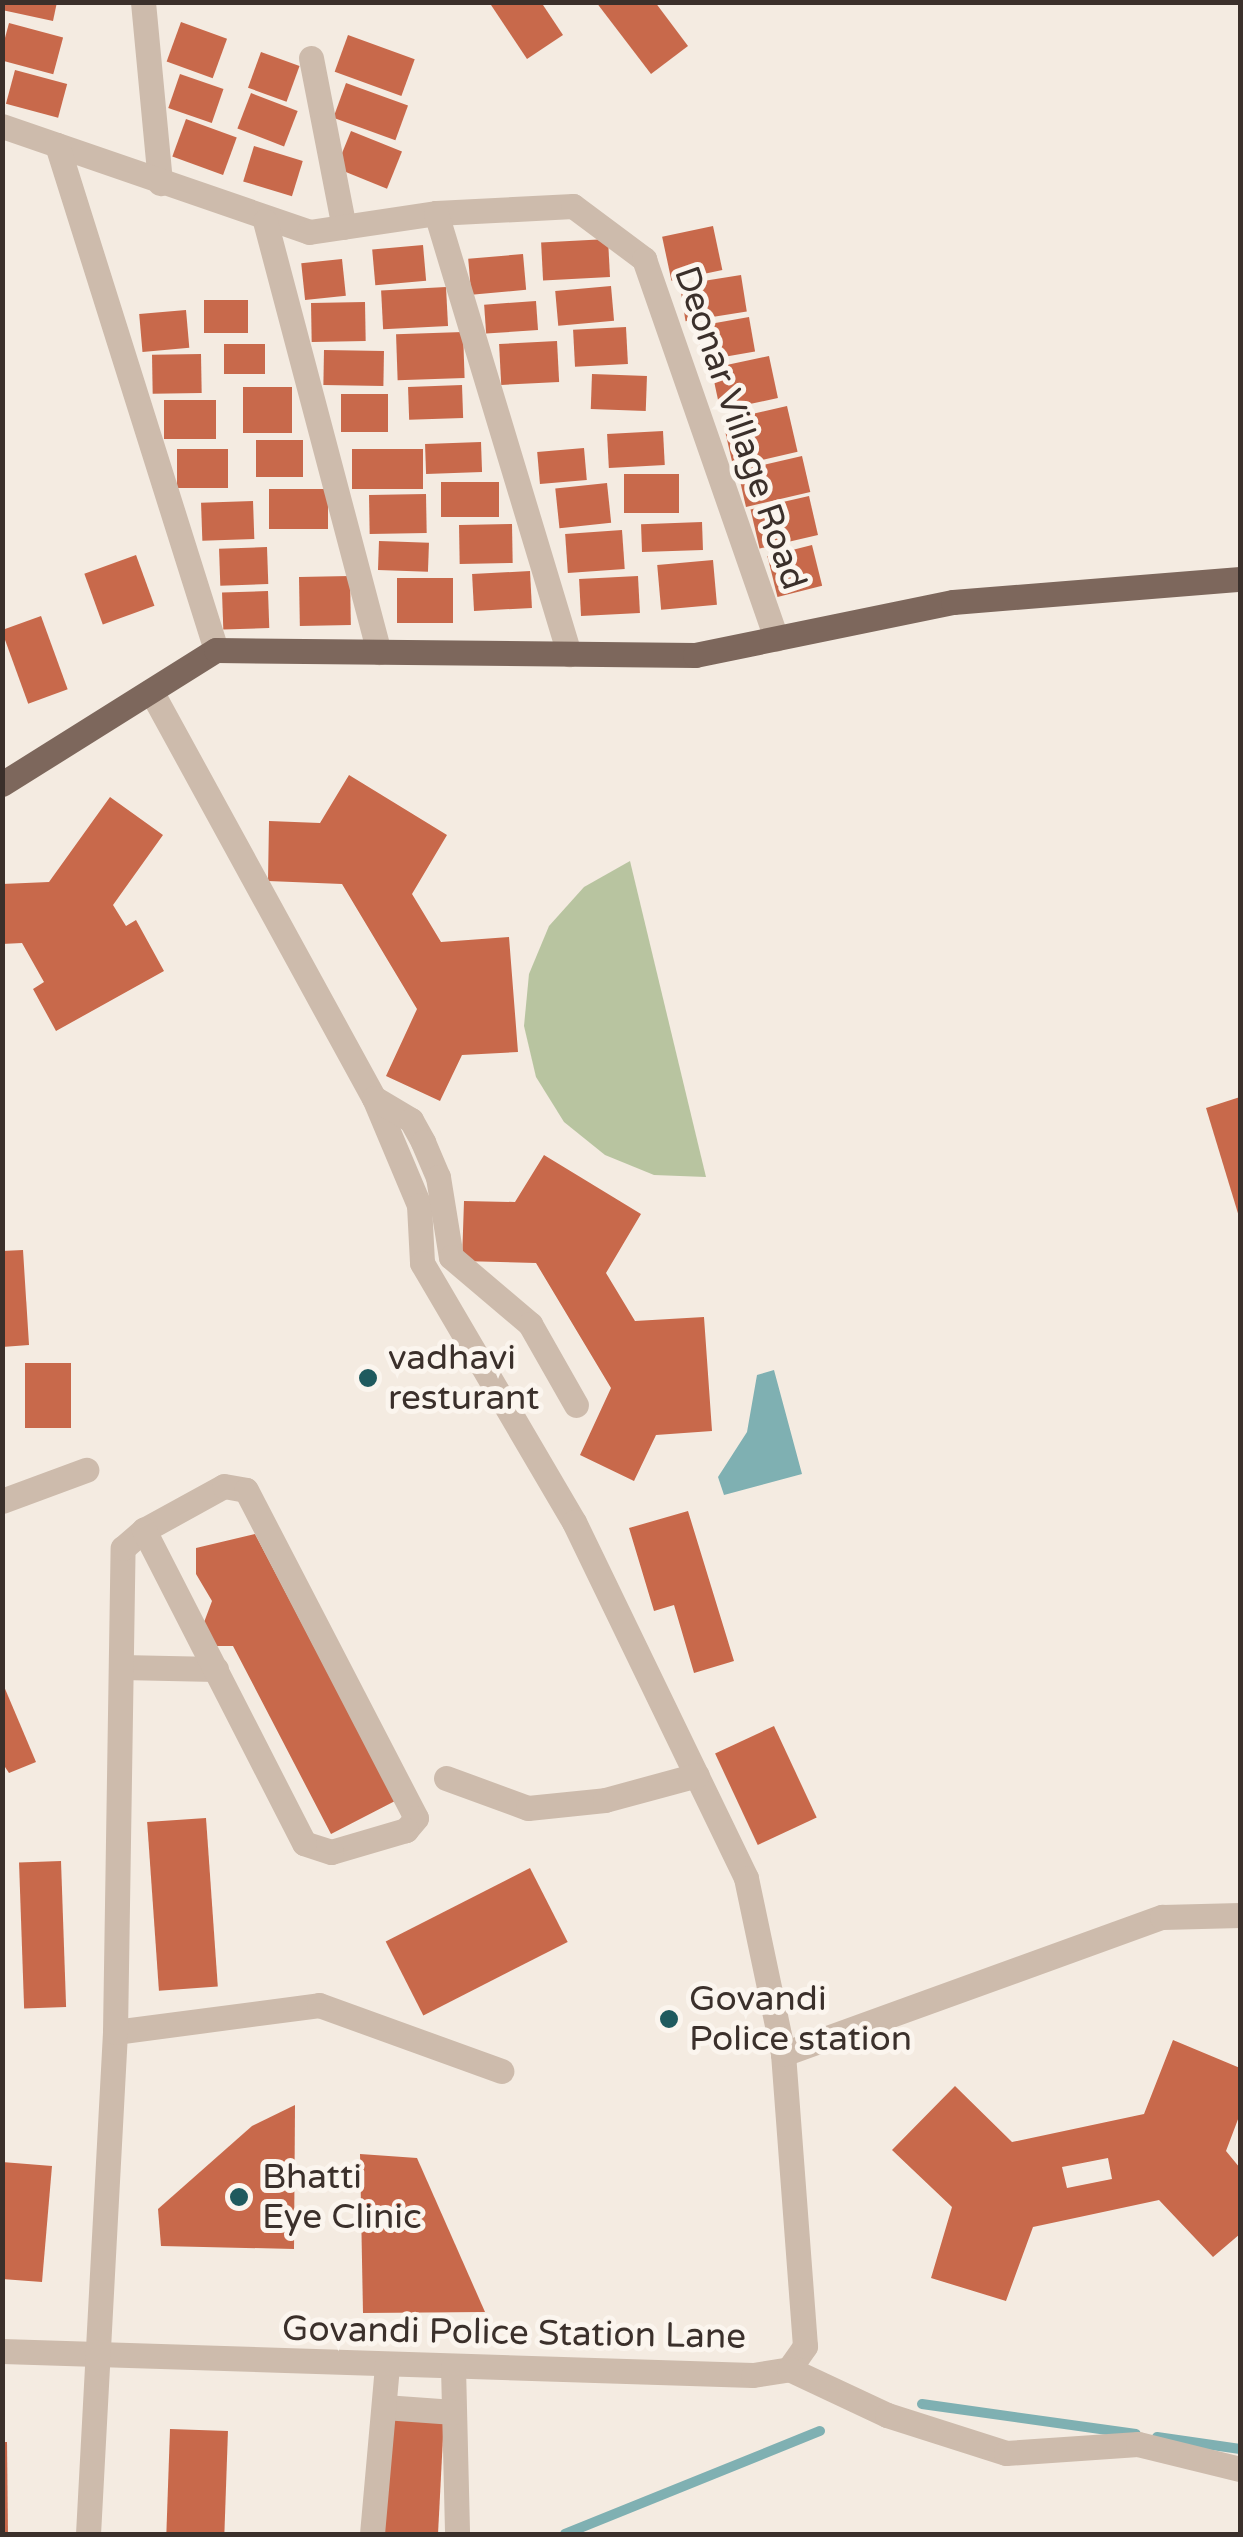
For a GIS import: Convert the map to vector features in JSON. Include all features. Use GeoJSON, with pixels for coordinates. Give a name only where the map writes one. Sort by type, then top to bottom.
{"type":"FeatureCollection","features":[{"type":"Feature","properties":{"kind":"main road","name":"Deonar Village Road"},"geometry":{"type":"LineString","coordinates":[[216,650],[696,655],[953,602],[1240,579]]}},
{"type":"Feature","properties":{"kind":"main road"},"geometry":{"type":"LineString","coordinates":[[2,784],[216,650]]}},
{"type":"Feature","properties":{"kind":"street"},"geometry":{"type":"LineString","coordinates":[[143,2],[160,183]]}},
{"type":"Feature","properties":{"kind":"street"},"geometry":{"type":"LineString","coordinates":[[312,58],[344,227]]}},
{"type":"Feature","properties":{"kind":"street","name":"Deonar Village Road"},"geometry":{"type":"LineString","coordinates":[[2,126],[265,222],[309,232],[436,212],[573,206],[644,260],[776,638]]}},
{"type":"Feature","properties":{"kind":"street"},"geometry":{"type":"LineString","coordinates":[[57,145],[216,650]]}},
{"type":"Feature","properties":{"kind":"street"},"geometry":{"type":"LineString","coordinates":[[436,212],[569,654]]}},
{"type":"Feature","properties":{"kind":"street"},"geometry":{"type":"LineString","coordinates":[[265,222],[379,652]]}},
{"type":"Feature","properties":{"kind":"street","name":"Govandi Police Station Lane"},"geometry":{"type":"LineString","coordinates":[[2,2351],[96,2358],[752,2375],[790,2369],[805,2346],[783,2054],[746,1878],[574,1522],[422,1263],[419,1205],[374,1098],[150,691]]}},
{"type":"Feature","properties":{"kind":"street"},"geometry":{"type":"LineString","coordinates":[[374,1098],[411,1120],[423,1142],[438,1177],[451,1257],[530,1324],[576,1405]]}},
{"type":"Feature","properties":{"kind":"street"},"geometry":{"type":"LineString","coordinates":[[2,1501],[86,1470]]}},
{"type":"Feature","properties":{"kind":"street"},"geometry":{"type":"LineString","coordinates":[[88,2534],[115,2032],[123,1548],[144,1530],[224,1486],[246,1490],[416,1818],[406,1830],[332,1852],[304,1843],[144,1530]]}},
{"type":"Feature","properties":{"kind":"street"},"geometry":{"type":"LineString","coordinates":[[120,1668],[216,1669]]}},
{"type":"Feature","properties":{"kind":"street"},"geometry":{"type":"LineString","coordinates":[[446,1778],[528,1808],[604,1800],[697,1776]]}},
{"type":"Feature","properties":{"kind":"street"},"geometry":{"type":"LineString","coordinates":[[783,2054],[1162,1918],[1240,1915]]}},
{"type":"Feature","properties":{"kind":"street"},"geometry":{"type":"LineString","coordinates":[[115,2032],[319,2005],[501,2071]]}},
{"type":"Feature","properties":{"kind":"street"},"geometry":{"type":"LineString","coordinates":[[372,2534],[387,2365]]}},
{"type":"Feature","properties":{"kind":"street"},"geometry":{"type":"LineString","coordinates":[[453,2367],[457,2534]]}},
{"type":"Feature","properties":{"kind":"street"},"geometry":{"type":"LineString","coordinates":[[790,2369],[887,2415],[1006,2453],[1138,2444],[1240,2469]]}},
{"type":"Feature","properties":{"kind":"street"},"geometry":{"type":"LineString","coordinates":[[384,2408],[454,2412]]}},
{"type":"Feature","properties":{"kind":"green space"},"geometry":{"type":"Polygon","coordinates":[[[630,861],[706,1177],[654,1175],[605,1155],[564,1122],[536,1077],[524,1026],[529,974],[549,926],[584,887],[630,861]]]}},
{"type":"Feature","properties":{"kind":"water"},"geometry":{"type":"Polygon","coordinates":[[[774,1370],[802,1474],[724,1495],[718,1477],[747,1432],[757,1375],[774,1370]]]}},
{"type":"Feature","properties":{"kind":"building"},"geometry":{"type":"Polygon","coordinates":[[[2,2],[57,2],[53,21],[2,10],[2,2]]]}},
{"type":"Feature","properties":{"kind":"building"},"geometry":{"type":"Polygon","coordinates":[[[489,2],[541,2],[563,35],[527,59],[489,2]]]}},
{"type":"Feature","properties":{"kind":"building"},"geometry":{"type":"Polygon","coordinates":[[[596,2],[655,2],[688,46],[651,74],[596,2]]]}},
{"type":"Feature","properties":{"kind":"building"},"geometry":{"type":"Polygon","coordinates":[[[181,22],[227,39],[213,78],[167,61],[181,22]]]}},
{"type":"Feature","properties":{"kind":"building"},"geometry":{"type":"Polygon","coordinates":[[[9,23],[63,37],[53,74],[2,60],[9,23]]]}},
{"type":"Feature","properties":{"kind":"building"},"geometry":{"type":"Polygon","coordinates":[[[348,35],[415,59],[401,96],[335,72],[348,35]]]}},
{"type":"Feature","properties":{"kind":"building"},"geometry":{"type":"Polygon","coordinates":[[[261,52],[300,66],[287,102],[248,88],[261,52]]]}},
{"type":"Feature","properties":{"kind":"building"},"geometry":{"type":"Polygon","coordinates":[[[15,70],[67,84],[58,118],[6,104],[15,70]]]}},
{"type":"Feature","properties":{"kind":"building"},"geometry":{"type":"Polygon","coordinates":[[[180,74],[223,89],[212,123],[168,108],[180,74]]]}},
{"type":"Feature","properties":{"kind":"building"},"geometry":{"type":"Polygon","coordinates":[[[346,83],[408,106],[395,140],[333,118],[346,83]]]}},
{"type":"Feature","properties":{"kind":"building"},"geometry":{"type":"Polygon","coordinates":[[[251,93],[298,111],[284,146],[237,128],[251,93]]]}},
{"type":"Feature","properties":{"kind":"building"},"geometry":{"type":"Polygon","coordinates":[[[186,119],[237,137],[223,175],[172,157],[186,119]]]}},
{"type":"Feature","properties":{"kind":"building"},"geometry":{"type":"Polygon","coordinates":[[[351,131],[402,152],[387,189],[336,168],[351,131]]]}},
{"type":"Feature","properties":{"kind":"building"},"geometry":{"type":"Polygon","coordinates":[[[254,146],[303,161],[292,196],[243,181],[254,146]]]}},
{"type":"Feature","properties":{"kind":"building"},"geometry":{"type":"Polygon","coordinates":[[[713,226],[722,270],[671,281],[662,237],[713,226]]]}},
{"type":"Feature","properties":{"kind":"building"},"geometry":{"type":"Polygon","coordinates":[[[608,239],[610,277],[543,280],[541,243],[608,239]]]}},
{"type":"Feature","properties":{"kind":"building"},"geometry":{"type":"Polygon","coordinates":[[[423,245],[426,281],[375,285],[372,249],[423,245]]]}},
{"type":"Feature","properties":{"kind":"building"},"geometry":{"type":"Polygon","coordinates":[[[523,254],[526,290],[471,295],[468,259],[523,254]]]}},
{"type":"Feature","properties":{"kind":"building"},"geometry":{"type":"Polygon","coordinates":[[[342,259],[346,296],[305,300],[301,263],[342,259]]]}},
{"type":"Feature","properties":{"kind":"building"},"geometry":{"type":"Polygon","coordinates":[[[741,275],[747,312],[686,321],[680,285],[741,275]]]}},
{"type":"Feature","properties":{"kind":"building"},"geometry":{"type":"Polygon","coordinates":[[[611,286],[614,321],[558,326],[555,291],[611,286]]]}},
{"type":"Feature","properties":{"kind":"building"},"geometry":{"type":"Polygon","coordinates":[[[446,287],[448,326],[383,329],[381,290],[446,287]]]}},
{"type":"Feature","properties":{"kind":"building"},"geometry":{"type":"Polygon","coordinates":[[[204,300],[248,300],[248,333],[204,333],[204,300]]]}},
{"type":"Feature","properties":{"kind":"building"},"geometry":{"type":"Polygon","coordinates":[[[536,301],[538,330],[486,334],[484,305],[536,301]]]}},
{"type":"Feature","properties":{"kind":"building"},"geometry":{"type":"Polygon","coordinates":[[[365,302],[366,341],[312,342],[311,303],[365,302]]]}},
{"type":"Feature","properties":{"kind":"building"},"geometry":{"type":"Polygon","coordinates":[[[186,310],[189,348],[142,352],[139,314],[186,310]]]}},
{"type":"Feature","properties":{"kind":"building"},"geometry":{"type":"Polygon","coordinates":[[[749,317],[755,351],[702,361],[696,326],[749,317]]]}},
{"type":"Feature","properties":{"kind":"building"},"geometry":{"type":"Polygon","coordinates":[[[626,327],[628,364],[575,367],[573,330],[626,327]]]}},
{"type":"Feature","properties":{"kind":"building"},"geometry":{"type":"Polygon","coordinates":[[[463,332],[465,378],[398,380],[396,334],[463,332]]]}},
{"type":"Feature","properties":{"kind":"building"},"geometry":{"type":"Polygon","coordinates":[[[557,341],[559,382],[501,385],[499,344],[557,341]]]}},
{"type":"Feature","properties":{"kind":"building"},"geometry":{"type":"Polygon","coordinates":[[[224,344],[265,344],[265,374],[224,374],[224,344]]]}},
{"type":"Feature","properties":{"kind":"building"},"geometry":{"type":"Polygon","coordinates":[[[324,350],[384,351],[383,386],[323,385],[324,350]]]}},
{"type":"Feature","properties":{"kind":"building"},"geometry":{"type":"Polygon","coordinates":[[[201,354],[202,393],[153,394],[152,355],[201,354]]]}},
{"type":"Feature","properties":{"kind":"building"},"geometry":{"type":"Polygon","coordinates":[[[769,356],[778,398],[720,410],[711,368],[769,356]]]}},
{"type":"Feature","properties":{"kind":"building"},"geometry":{"type":"Polygon","coordinates":[[[592,374],[647,376],[646,411],[591,409],[592,374]]]}},
{"type":"Feature","properties":{"kind":"building"},"geometry":{"type":"Polygon","coordinates":[[[462,385],[463,418],[409,420],[408,387],[462,385]]]}},
{"type":"Feature","properties":{"kind":"building"},"geometry":{"type":"Polygon","coordinates":[[[243,387],[292,387],[292,433],[243,433],[243,387]]]}},
{"type":"Feature","properties":{"kind":"building"},"geometry":{"type":"Polygon","coordinates":[[[341,394],[388,394],[388,432],[341,432],[341,394]]]}},
{"type":"Feature","properties":{"kind":"building"},"geometry":{"type":"Polygon","coordinates":[[[164,400],[216,400],[216,439],[164,439],[164,400]]]}},
{"type":"Feature","properties":{"kind":"building"},"geometry":{"type":"Polygon","coordinates":[[[787,406],[798,452],[733,467],[723,421],[787,406]]]}},
{"type":"Feature","properties":{"kind":"building"},"geometry":{"type":"Polygon","coordinates":[[[663,431],[665,465],[609,468],[607,434],[663,431]]]}},
{"type":"Feature","properties":{"kind":"building"},"geometry":{"type":"Polygon","coordinates":[[[256,440],[303,440],[303,477],[256,477],[256,440]]]}},
{"type":"Feature","properties":{"kind":"building"},"geometry":{"type":"Polygon","coordinates":[[[481,442],[482,472],[426,474],[425,444],[481,442]]]}},
{"type":"Feature","properties":{"kind":"building"},"geometry":{"type":"Polygon","coordinates":[[[584,448],[587,480],[540,484],[537,452],[584,448]]]}},
{"type":"Feature","properties":{"kind":"building"},"geometry":{"type":"Polygon","coordinates":[[[177,449],[228,449],[228,488],[177,488],[177,449]]]}},
{"type":"Feature","properties":{"kind":"building"},"geometry":{"type":"Polygon","coordinates":[[[352,449],[423,449],[423,489],[352,489],[352,449]]]}},
{"type":"Feature","properties":{"kind":"building"},"geometry":{"type":"Polygon","coordinates":[[[802,456],[810,492],[746,507],[738,471],[802,456]]]}},
{"type":"Feature","properties":{"kind":"building"},"geometry":{"type":"Polygon","coordinates":[[[624,474],[679,474],[679,513],[624,513],[624,474]]]}},
{"type":"Feature","properties":{"kind":"building"},"geometry":{"type":"Polygon","coordinates":[[[441,482],[499,482],[499,517],[441,517],[441,482]]]}},
{"type":"Feature","properties":{"kind":"building"},"geometry":{"type":"Polygon","coordinates":[[[607,483],[611,523],[559,528],[555,488],[607,483]]]}},
{"type":"Feature","properties":{"kind":"building"},"geometry":{"type":"Polygon","coordinates":[[[269,489],[328,489],[328,529],[269,529],[269,489]]]}},
{"type":"Feature","properties":{"kind":"building"},"geometry":{"type":"Polygon","coordinates":[[[426,494],[427,533],[370,534],[369,495],[426,494]]]}},
{"type":"Feature","properties":{"kind":"building"},"geometry":{"type":"Polygon","coordinates":[[[809,496],[818,535],[760,548],[751,509],[809,496]]]}},
{"type":"Feature","properties":{"kind":"building"},"geometry":{"type":"Polygon","coordinates":[[[253,501],[254,539],[202,541],[201,503],[253,501]]]}},
{"type":"Feature","properties":{"kind":"building"},"geometry":{"type":"Polygon","coordinates":[[[702,522],[703,550],[642,552],[641,524],[702,522]]]}},
{"type":"Feature","properties":{"kind":"building"},"geometry":{"type":"Polygon","coordinates":[[[512,524],[513,563],[460,564],[459,525],[512,524]]]}},
{"type":"Feature","properties":{"kind":"building"},"geometry":{"type":"Polygon","coordinates":[[[622,530],[625,569],[568,573],[565,534],[622,530]]]}},
{"type":"Feature","properties":{"kind":"building"},"geometry":{"type":"Polygon","coordinates":[[[379,541],[429,543],[428,572],[378,570],[379,541]]]}},
{"type":"Feature","properties":{"kind":"building"},"geometry":{"type":"Polygon","coordinates":[[[812,545],[822,586],[778,597],[767,556],[812,545]]]}},
{"type":"Feature","properties":{"kind":"building"},"geometry":{"type":"Polygon","coordinates":[[[267,547],[268,584],[220,586],[219,549],[267,547]]]}},
{"type":"Feature","properties":{"kind":"building"},"geometry":{"type":"Polygon","coordinates":[[[136,555],[154,606],[103,625],[84,574],[136,555]]]}},
{"type":"Feature","properties":{"kind":"building"},"geometry":{"type":"Polygon","coordinates":[[[713,560],[717,605],[661,610],[657,565],[713,560]]]}},
{"type":"Feature","properties":{"kind":"building"},"geometry":{"type":"Polygon","coordinates":[[[530,571],[532,608],[474,611],[472,574],[530,571]]]}},
{"type":"Feature","properties":{"kind":"building"},"geometry":{"type":"Polygon","coordinates":[[[350,576],[351,625],[300,626],[299,577],[350,576]]]}},
{"type":"Feature","properties":{"kind":"building"},"geometry":{"type":"Polygon","coordinates":[[[638,576],[640,613],[581,616],[579,579],[638,576]]]}},
{"type":"Feature","properties":{"kind":"building"},"geometry":{"type":"Polygon","coordinates":[[[397,578],[453,578],[453,623],[397,623],[397,578]]]}},
{"type":"Feature","properties":{"kind":"building"},"geometry":{"type":"Polygon","coordinates":[[[268,591],[269,628],[223,630],[222,593],[268,591]]]}},
{"type":"Feature","properties":{"kind":"building"},"geometry":{"type":"Polygon","coordinates":[[[41,616],[68,689],[28,704],[2,630],[41,616]]]}},
{"type":"Feature","properties":{"kind":"building"},"geometry":{"type":"Polygon","coordinates":[[[349,775],[447,835],[412,894],[441,942],[509,937],[518,1052],[462,1055],[440,1101],[386,1076],[417,1009],[342,884],[268,881],[269,821],[320,823],[349,775]]]}},
{"type":"Feature","properties":{"kind":"building"},"geometry":{"type":"Polygon","coordinates":[[[110,797],[163,835],[113,905],[126,926],[136,920],[164,971],[56,1031],[33,989],[44,982],[22,943],[2,944],[2,884],[49,882],[110,797]]]}},
{"type":"Feature","properties":{"kind":"building"},"geometry":{"type":"Polygon","coordinates":[[[1240,1097],[1240,1220],[1206,1108],[1240,1097]]]}},
{"type":"Feature","properties":{"kind":"building"},"geometry":{"type":"Polygon","coordinates":[[[544,1155],[641,1214],[606,1273],[635,1321],[704,1317],[712,1431],[656,1435],[634,1481],[580,1455],[611,1388],[536,1263],[462,1261],[464,1201],[515,1202],[544,1155]]]}},
{"type":"Feature","properties":{"kind":"building"},"geometry":{"type":"Polygon","coordinates":[[[23,1250],[29,1345],[2,1347],[2,1251],[23,1250]]]}},
{"type":"Feature","properties":{"kind":"building"},"geometry":{"type":"Polygon","coordinates":[[[25,1363],[71,1363],[71,1428],[25,1428],[25,1363]]]}},
{"type":"Feature","properties":{"kind":"building"},"geometry":{"type":"Polygon","coordinates":[[[688,1511],[734,1661],[694,1673],[674,1605],[654,1611],[629,1528],[688,1511]]]}},
{"type":"Feature","properties":{"kind":"building"},"geometry":{"type":"Polygon","coordinates":[[[255,1534],[395,1801],[331,1834],[233,1646],[211,1646],[203,1625],[212,1601],[196,1574],[196,1548],[255,1534]]]}},
{"type":"Feature","properties":{"kind":"building"},"geometry":{"type":"Polygon","coordinates":[[[3,1684],[36,1762],[9,1773],[3,1764],[3,1684]]]}},
{"type":"Feature","properties":{"kind":"building"},"geometry":{"type":"Polygon","coordinates":[[[774,1726],[817,1818],[758,1845],[715,1753],[774,1726]]]}},
{"type":"Feature","properties":{"kind":"building"},"geometry":{"type":"Polygon","coordinates":[[[206,1818],[218,1987],[159,1991],[147,1822],[206,1818]]]}},
{"type":"Feature","properties":{"kind":"building"},"geometry":{"type":"Polygon","coordinates":[[[61,1861],[66,2007],[24,2008],[19,1862],[61,1861]]]}},
{"type":"Feature","properties":{"kind":"building"},"geometry":{"type":"Polygon","coordinates":[[[530,1868],[568,1942],[423,2016],[386,1942],[530,1868]]]}},
{"type":"Feature","properties":{"kind":"building"},"geometry":{"type":"Polygon","coordinates":[[[1173,2040],[1240,2068],[1240,2114],[1226,2151],[1240,2168],[1240,2234],[1213,2257],[1159,2200],[1033,2227],[1006,2301],[931,2278],[952,2207],[892,2150],[955,2086],[1012,2142],[1144,2114],[1173,2040]],[[1108,2158],[1062,2167],[1067,2188],[1112,2179],[1108,2158]]]}},
{"type":"Feature","properties":{"kind":"building"},"geometry":{"type":"Polygon","coordinates":[[[295,2105],[294,2249],[161,2246],[158,2209],[252,2126],[295,2105]]]}},
{"type":"Feature","properties":{"kind":"building"},"geometry":{"type":"Polygon","coordinates":[[[360,2154],[417,2158],[485,2312],[363,2313],[360,2154]]]}},
{"type":"Feature","properties":{"kind":"building"},"geometry":{"type":"Polygon","coordinates":[[[2,2162],[52,2166],[42,2282],[2,2279],[2,2162]]]}},
{"type":"Feature","properties":{"kind":"building"},"geometry":{"type":"Polygon","coordinates":[[[394,2414],[444,2418],[438,2534],[381,2534],[394,2414]]]}},
{"type":"Feature","properties":{"kind":"building"},"geometry":{"type":"Polygon","coordinates":[[[170,2429],[228,2431],[224,2534],[166,2534],[170,2429]]]}},
{"type":"Feature","properties":{"kind":"building"},"geometry":{"type":"Polygon","coordinates":[[[2,2442],[7,2442],[8,2534],[2,2534],[2,2442]]]}},
{"type":"Feature","properties":{"kind":"waterway"},"geometry":{"type":"LineString","coordinates":[[922,2404],[1136,2434]]}},
{"type":"Feature","properties":{"kind":"waterway"},"geometry":{"type":"LineString","coordinates":[[565,2534],[820,2431]]}},
{"type":"Feature","properties":{"kind":"waterway"},"geometry":{"type":"LineString","coordinates":[[1157,2437],[1240,2449]]}},
{"type":"Feature","properties":{"kind":"place","name":"vadhavi resturant"},"geometry":{"type":"Point","coordinates":[368,1378]}},
{"type":"Feature","properties":{"kind":"place","name":"Govandi Police station"},"geometry":{"type":"Point","coordinates":[669,2019]}},
{"type":"Feature","properties":{"kind":"place","name":"Bhatti Eye Clinic"},"geometry":{"type":"Point","coordinates":[239,2197]}}]}
